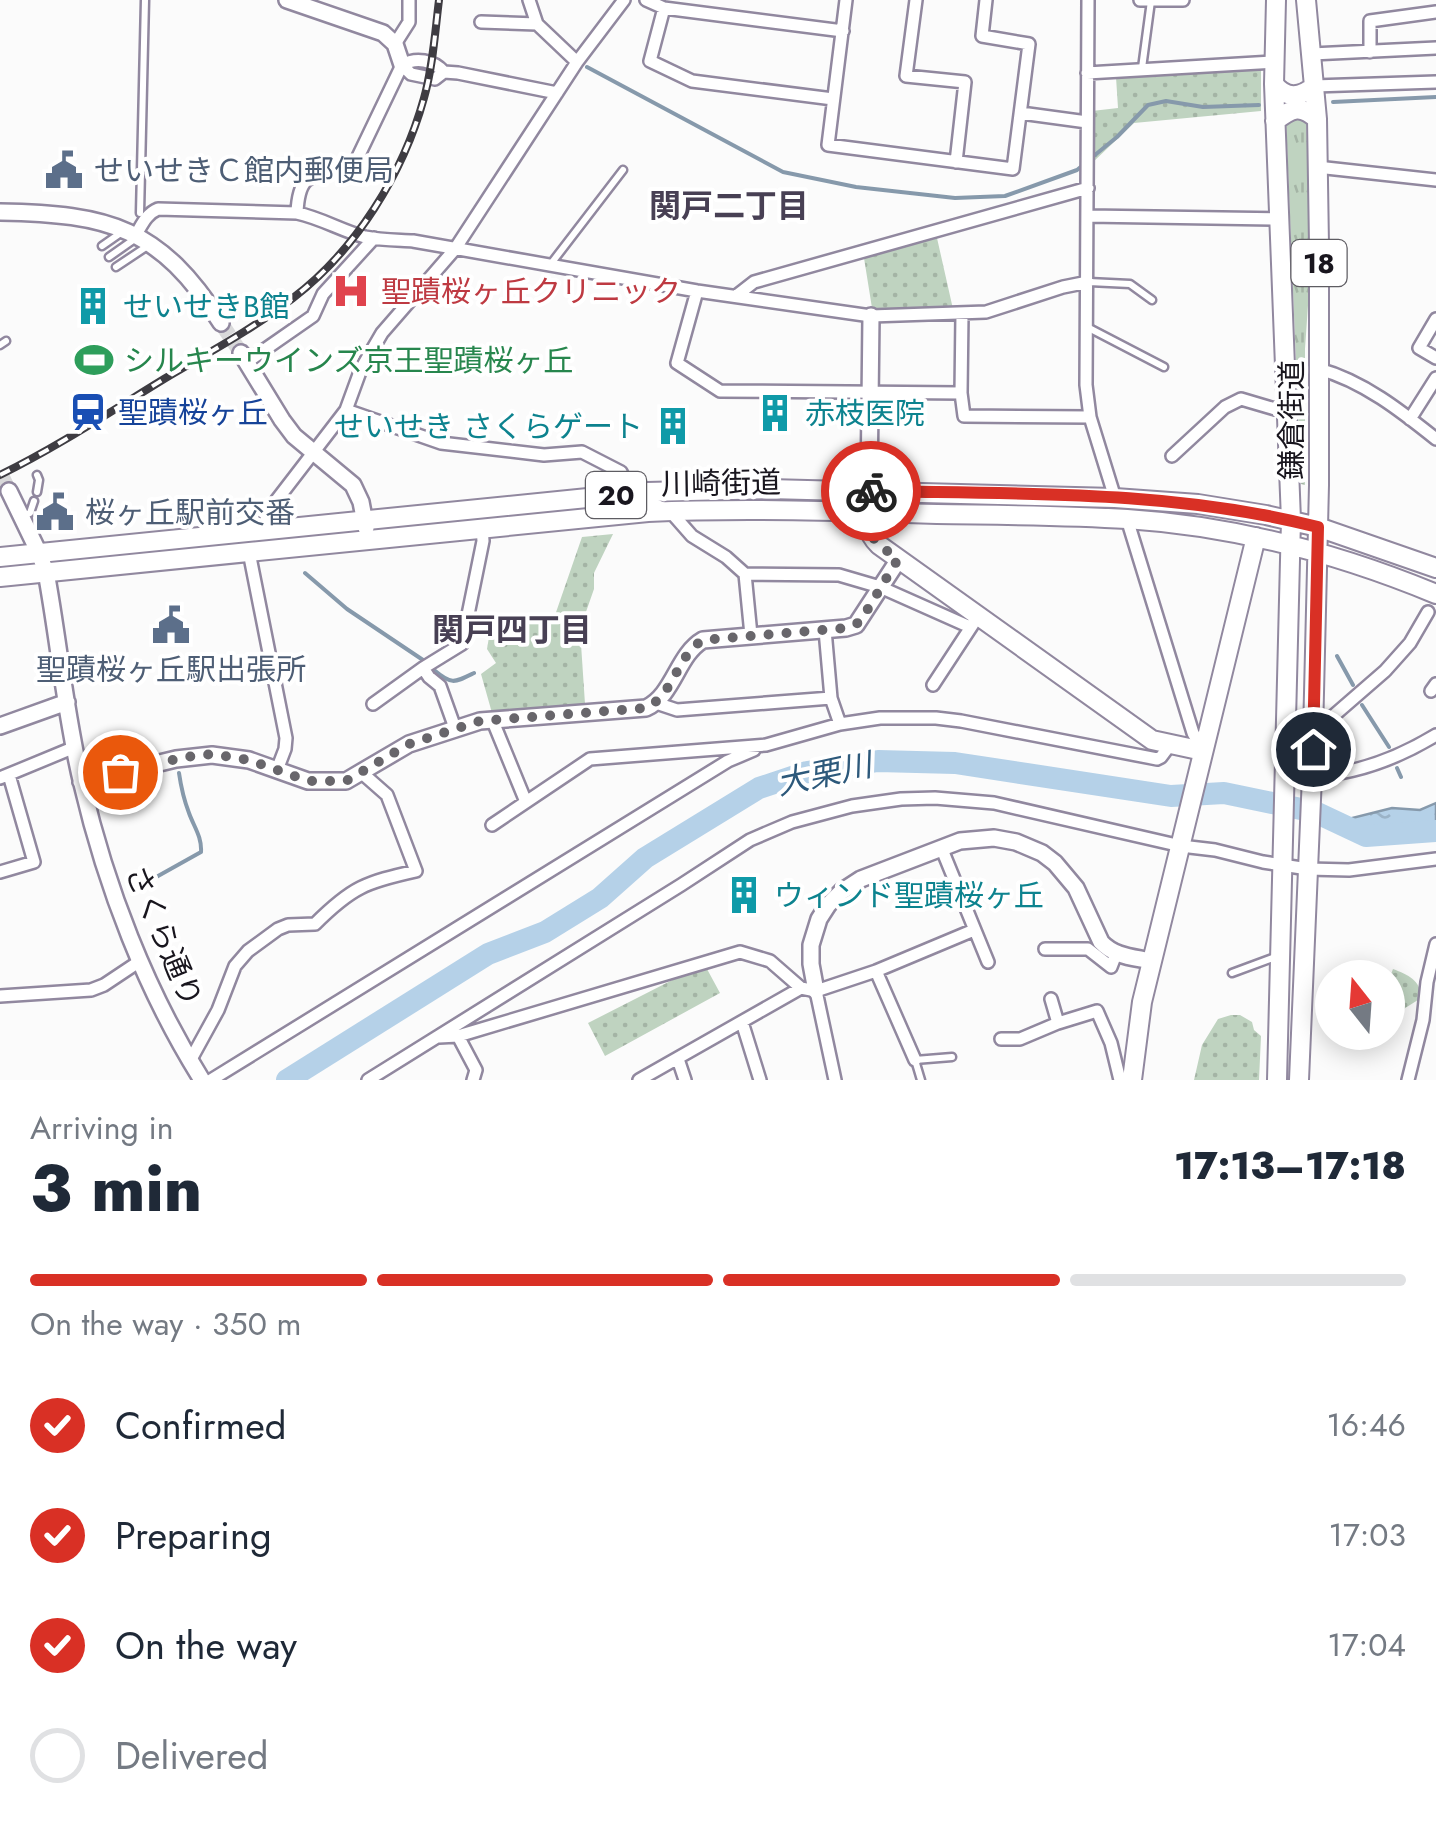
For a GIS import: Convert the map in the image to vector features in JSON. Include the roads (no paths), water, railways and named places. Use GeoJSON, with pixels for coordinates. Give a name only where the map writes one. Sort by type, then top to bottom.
{"type":"FeatureCollection","features":[{"type":"Feature","properties":{"kind":"main road","name":"鎌倉街道"},"geometry":{"type":"LineString","coordinates":[[1276,0],[1274,84],[1291,520],[1277,1080]]}},
{"type":"Feature","properties":{"kind":"main road","name":"鎌倉街道"},"geometry":{"type":"LineString","coordinates":[[1299,1080],[1318,552],[1318,167],[1306,0]]}},
{"type":"Feature","properties":{"kind":"main road"},"geometry":{"type":"LineString","coordinates":[[1274,84],[1295,96],[1314,86]]}},
{"type":"Feature","properties":{"kind":"main road"},"geometry":{"type":"LineString","coordinates":[[1276,121],[1296,109],[1307,110],[1316,119]]}},
{"type":"Feature","properties":{"kind":"main road","name":"川崎街道"},"geometry":{"type":"LineString","coordinates":[[0,577],[249,552],[366,530],[630,494],[716,488],[1115,498],[1198,504],[1318,527],[1436,568]]}},
{"type":"Feature","properties":{"kind":"main road"},"geometry":{"type":"LineString","coordinates":[[868,491],[867,528],[872,537],[975,622],[1152,740],[1201,760]]}},
{"type":"Feature","properties":{"kind":"main road","name":"川崎街道"},"geometry":{"type":"LineString","coordinates":[[0,557],[267,530],[482,528],[728,509],[867,511],[1126,519],[1193,526],[1290,544],[1359,564],[1436,594]]}},
{"type":"Feature","properties":{"kind":"main road"},"geometry":{"type":"LineString","coordinates":[[1132,1080],[1139,1019],[1152,961],[1256,537]]}},
{"type":"Feature","properties":{"kind":"street"},"geometry":{"type":"LineString","coordinates":[[287,0],[383,33],[395,44],[402,64],[411,74],[435,79],[444,72],[557,93]]}},
{"type":"Feature","properties":{"kind":"street"},"geometry":{"type":"LineString","coordinates":[[395,44],[409,22],[410,0]]}},
{"type":"Feature","properties":{"kind":"street"},"geometry":{"type":"LineString","coordinates":[[529,0],[537,24],[577,62]]}},
{"type":"Feature","properties":{"kind":"street"},"geometry":{"type":"LineString","coordinates":[[267,530],[266,514],[346,410],[361,369],[382,333],[455,249],[577,62],[624,0]]}},
{"type":"Feature","properties":{"kind":"street"},"geometry":{"type":"LineString","coordinates":[[646,0],[664,8],[843,31]]}},
{"type":"Feature","properties":{"kind":"street"},"geometry":{"type":"LineString","coordinates":[[846,0],[828,145],[1013,169],[1029,44],[982,36],[986,0]]}},
{"type":"Feature","properties":{"kind":"street"},"geometry":{"type":"LineString","coordinates":[[916,0],[906,76],[966,82],[956,162]]}},
{"type":"Feature","properties":{"kind":"street"},"geometry":{"type":"LineString","coordinates":[[1088,0],[1086,385],[1090,418],[1115,498]]}},
{"type":"Feature","properties":{"kind":"street"},"geometry":{"type":"LineString","coordinates":[[1145,1],[1180,0]]}},
{"type":"Feature","properties":{"kind":"street"},"geometry":{"type":"LineString","coordinates":[[664,8],[650,61],[692,81],[833,98]]}},
{"type":"Feature","properties":{"kind":"street"},"geometry":{"type":"LineString","coordinates":[[1370,52],[1370,22],[1436,12]]}},
{"type":"Feature","properties":{"kind":"street"},"geometry":{"type":"LineString","coordinates":[[482,22],[537,24]]}},
{"type":"Feature","properties":{"kind":"street"},"geometry":{"type":"LineString","coordinates":[[1312,54],[1436,48]]}},
{"type":"Feature","properties":{"kind":"street"},"geometry":{"type":"LineString","coordinates":[[1087,73],[1274,62]]}},
{"type":"Feature","properties":{"kind":"street"},"geometry":{"type":"LineString","coordinates":[[297,214],[304,182],[356,161],[402,64]]}},
{"type":"Feature","properties":{"kind":"street"},"geometry":{"type":"LineString","coordinates":[[1314,86],[1436,82]]}},
{"type":"Feature","properties":{"kind":"street"},"geometry":{"type":"LineString","coordinates":[[1021,114],[1087,122]]}},
{"type":"Feature","properties":{"kind":"street"},"geometry":{"type":"LineString","coordinates":[[1318,167],[1436,180]]}},
{"type":"Feature","properties":{"kind":"street"},"geometry":{"type":"LineString","coordinates":[[736,296],[754,282],[1088,188]]}},
{"type":"Feature","properties":{"kind":"street"},"geometry":{"type":"LineString","coordinates":[[137,237],[146,218],[158,210],[297,214],[374,238],[413,241],[872,316],[986,312],[1088,282]]}},
{"type":"Feature","properties":{"kind":"street"},"geometry":{"type":"LineString","coordinates":[[0,212],[82,217],[137,237],[166,256],[195,284],[222,322]]}},
{"type":"Feature","properties":{"kind":"street"},"geometry":{"type":"LineString","coordinates":[[1088,216],[1280,219]]}},
{"type":"Feature","properties":{"kind":"street"},"geometry":{"type":"LineString","coordinates":[[366,530],[361,502],[352,485],[313,453],[282,420],[244,357],[314,316],[323,294],[374,238]]}},
{"type":"Feature","properties":{"kind":"street"},"geometry":{"type":"LineString","coordinates":[[697,290],[677,363],[720,391],[962,394]]}},
{"type":"Feature","properties":{"kind":"street"},"geometry":{"type":"LineString","coordinates":[[962,314],[964,416],[1090,418]]}},
{"type":"Feature","properties":{"kind":"street"},"geometry":{"type":"LineString","coordinates":[[868,491],[872,316]]}},
{"type":"Feature","properties":{"kind":"street"},"geometry":{"type":"LineString","coordinates":[[1436,319],[1419,348],[1436,358]]}},
{"type":"Feature","properties":{"kind":"street"},"geometry":{"type":"LineString","coordinates":[[1319,368],[1368,390],[1436,440]]}},
{"type":"Feature","properties":{"kind":"street"},"geometry":{"type":"LineString","coordinates":[[1410,419],[1432,396],[1436,378]]}},
{"type":"Feature","properties":{"kind":"street"},"geometry":{"type":"LineString","coordinates":[[1172,456],[1226,406],[1241,399],[1287,408]]}},
{"type":"Feature","properties":{"kind":"street"},"geometry":{"type":"LineString","coordinates":[[346,410],[441,444],[544,455],[582,452],[620,472],[630,494],[670,511],[692,536],[745,574],[838,575],[880,586],[975,622],[934,685]]}},
{"type":"Feature","properties":{"kind":"street","name":"さくら通り"},"geometry":{"type":"LineString","coordinates":[[9,490],[46,572],[81,782],[105,869],[140,960],[202,1080]]}},
{"type":"Feature","properties":{"kind":"street"},"geometry":{"type":"LineString","coordinates":[[1126,519],[1201,760]]}},
{"type":"Feature","properties":{"kind":"street"},"geometry":{"type":"LineString","coordinates":[[373,704],[462,644],[483,541],[482,528]]}},
{"type":"Feature","properties":{"kind":"street"},"geometry":{"type":"LineString","coordinates":[[249,552],[286,738],[276,770]]}},
{"type":"Feature","properties":{"kind":"street"},"geometry":{"type":"LineString","coordinates":[[81,782],[202,755],[238,757],[314,782],[346,781],[409,744],[455,728],[492,719],[646,708],[656,703],[697,642],[856,625],[898,559]]}},
{"type":"Feature","properties":{"kind":"street"},"geometry":{"type":"LineString","coordinates":[[745,574],[751,635]]}},
{"type":"Feature","properties":{"kind":"street"},"geometry":{"type":"LineString","coordinates":[[1314,722],[1332,717],[1385,671],[1430,616]]}},
{"type":"Feature","properties":{"kind":"street"},"geometry":{"type":"LineString","coordinates":[[825,630],[831,698],[840,724]]}},
{"type":"Feature","properties":{"kind":"street"},"geometry":{"type":"LineString","coordinates":[[423,668],[440,686],[455,728]]}},
{"type":"Feature","properties":{"kind":"street"},"geometry":{"type":"LineString","coordinates":[[656,703],[677,710],[831,698]]}},
{"type":"Feature","properties":{"kind":"street"},"geometry":{"type":"LineString","coordinates":[[0,726],[67,702]]}},
{"type":"Feature","properties":{"kind":"street"},"geometry":{"type":"LineString","coordinates":[[212,1080],[728,761],[766,745],[840,724],[880,718],[961,721],[1157,759],[1170,745]]}},
{"type":"Feature","properties":{"kind":"street"},"geometry":{"type":"LineString","coordinates":[[492,719],[526,802]]}},
{"type":"Feature","properties":{"kind":"street"},"geometry":{"type":"LineString","coordinates":[[1312,778],[1389,760],[1436,735]]}},
{"type":"Feature","properties":{"kind":"street"},"geometry":{"type":"LineString","coordinates":[[492,825],[590,759],[766,745]]}},
{"type":"Feature","properties":{"kind":"street"},"geometry":{"type":"LineString","coordinates":[[0,872],[34,862],[4,777],[75,747]]}},
{"type":"Feature","properties":{"kind":"street"},"geometry":{"type":"LineString","coordinates":[[190,1061],[218,1010],[235,966],[248,951],[278,929],[315,924],[336,903],[374,880],[416,872],[387,795],[362,773]]}},
{"type":"Feature","properties":{"kind":"street"},"geometry":{"type":"LineString","coordinates":[[368,1080],[750,840],[819,814],[886,801],[951,798],[994,803],[1308,866],[1349,870],[1436,860]]}},
{"type":"Feature","properties":{"kind":"street"},"geometry":{"type":"LineString","coordinates":[[836,1080],[809,989],[812,944],[819,919],[841,892],[861,879],[941,847],[960,840],[994,838],[1042,853],[1076,888],[1101,942],[1116,954],[1152,961]]}},
{"type":"Feature","properties":{"kind":"street"},"geometry":{"type":"LineString","coordinates":[[941,847],[988,962]]}},
{"type":"Feature","properties":{"kind":"street"},"geometry":{"type":"LineString","coordinates":[[639,1080],[809,989],[876,971],[974,930]]}},
{"type":"Feature","properties":{"kind":"street"},"geometry":{"type":"LineString","coordinates":[[1408,1080],[1436,944]]}},
{"type":"Feature","properties":{"kind":"street"},"geometry":{"type":"LineString","coordinates":[[1045,949],[1088,949],[1111,967],[1116,954]]}},
{"type":"Feature","properties":{"kind":"street"},"geometry":{"type":"LineString","coordinates":[[438,1037],[458,1036],[740,952],[770,961],[809,989]]}},
{"type":"Feature","properties":{"kind":"street"},"geometry":{"type":"LineString","coordinates":[[0,996],[90,990],[140,960]]}},
{"type":"Feature","properties":{"kind":"street"},"geometry":{"type":"LineString","coordinates":[[876,971],[915,1060]]}},
{"type":"Feature","properties":{"kind":"street"},"geometry":{"type":"LineString","coordinates":[[1051,999],[1058,1023]]}},
{"type":"Feature","properties":{"kind":"street"},"geometry":{"type":"LineString","coordinates":[[1000,1039],[1020,1039],[1097,1010],[1120,1080]]}},
{"type":"Feature","properties":{"kind":"street"},"geometry":{"type":"LineString","coordinates":[[742,1022],[760,1080]]}},
{"type":"Feature","properties":{"kind":"street"},"geometry":{"type":"LineString","coordinates":[[458,1036],[476,1070],[473,1080]]}},
{"type":"Feature","properties":{"kind":"street"},"geometry":{"type":"LineString","coordinates":[[678,1059],[685,1080]]}},
{"type":"Feature","properties":{"kind":"lane"},"geometry":{"type":"LineString","coordinates":[[140,214],[145,0]]}},
{"type":"Feature","properties":{"kind":"lane"},"geometry":{"type":"LineString","coordinates":[[1142,70],[1145,1]]}},
{"type":"Feature","properties":{"kind":"lane"},"geometry":{"type":"LineString","coordinates":[[550,266],[623,170]]}},
{"type":"Feature","properties":{"kind":"lane"},"geometry":{"type":"LineString","coordinates":[[102,246],[137,237]]}},
{"type":"Feature","properties":{"kind":"lane"},"geometry":{"type":"LineString","coordinates":[[108,257],[137,237]]}},
{"type":"Feature","properties":{"kind":"lane"},"geometry":{"type":"LineString","coordinates":[[116,267],[137,237]]}},
{"type":"Feature","properties":{"kind":"lane"},"geometry":{"type":"LineString","coordinates":[[1088,282],[1130,284],[1152,300]]}},
{"type":"Feature","properties":{"kind":"lane"},"geometry":{"type":"LineString","coordinates":[[1087,327],[1164,367]]}},
{"type":"Feature","properties":{"kind":"lane"},"geometry":{"type":"LineString","coordinates":[[37,475],[37,492]]}},
{"type":"Feature","properties":{"kind":"lane"},"geometry":{"type":"LineString","coordinates":[[22,517],[30,513],[34,501]]}},
{"type":"Feature","properties":{"kind":"lane"},"geometry":{"type":"LineString","coordinates":[[1232,974],[1281,954]]}},
{"type":"Feature","properties":{"kind":"lane"},"geometry":{"type":"LineString","coordinates":[[920,1080],[915,1060],[952,1057]]}},
{"type":"Feature","properties":{"kind":"water"},"geometry":{"type":"Polygon","coordinates":[[[1436,803],[1436,838],[1366,836],[1336,822],[1392,808],[1420,810],[1436,803]]]}},
{"type":"Feature","properties":{"kind":"waterway"},"geometry":{"type":"LineString","coordinates":[[587,67],[783,172],[856,187],[955,198],[1005,196],[1083,165]]}},
{"type":"Feature","properties":{"kind":"waterway"},"geometry":{"type":"LineString","coordinates":[[1333,102],[1436,97]]}},
{"type":"Feature","properties":{"kind":"waterway"},"geometry":{"type":"LineString","coordinates":[[1090,159],[1148,105],[1166,101],[1203,107],[1259,105]]}},
{"type":"Feature","properties":{"kind":"waterway"},"geometry":{"type":"LineString","coordinates":[[305,573],[347,609],[423,660]]}},
{"type":"Feature","properties":{"kind":"waterway"},"geometry":{"type":"LineString","coordinates":[[1337,656],[1353,685]]}},
{"type":"Feature","properties":{"kind":"waterway"},"geometry":{"type":"LineString","coordinates":[[434,670],[453,681],[474,673]]}},
{"type":"Feature","properties":{"kind":"waterway"},"geometry":{"type":"LineString","coordinates":[[1362,705],[1389,747]]}},
{"type":"Feature","properties":{"kind":"waterway","name":"大栗川"},"geometry":{"type":"LineString","coordinates":[[287,1080],[488,954],[545,932],[600,898],[645,858],[759,788],[807,772],[878,761],[955,763],[1171,796],[1224,793],[1315,812],[1366,836],[1436,831]]}},
{"type":"Feature","properties":{"kind":"waterway"},"geometry":{"type":"LineString","coordinates":[[1397,768],[1401,777]]}},
{"type":"Feature","properties":{"kind":"waterway"},"geometry":{"type":"LineString","coordinates":[[133,890],[201,852],[179,773]]}},
{"type":"Feature","properties":{"kind":"tunnel"},"geometry":{"type":"LineString","coordinates":[[221,323],[241,353]]}},
{"type":"Feature","properties":{"kind":"tunnel"},"geometry":{"type":"LineString","coordinates":[[0,472],[9,491]]}},
{"type":"Feature","properties":{"kind":"railway"},"geometry":{"type":"LineString","coordinates":[[0,475],[246,330],[293,298],[337,257],[357,234],[404,155],[430,74],[439,0]]}},
{"type":"Feature","properties":{"kind":"place","name":"せいせきＣ館内郵便局"},"geometry":{"type":"Point","coordinates":[64,170]}},
{"type":"Feature","properties":{"kind":"place","name":"聖蹟桜ヶ丘クリニック"},"geometry":{"type":"Point","coordinates":[351,291]}},
{"type":"Feature","properties":{"kind":"place","name":"せいせきB館"},"geometry":{"type":"Point","coordinates":[93,306]}},
{"type":"Feature","properties":{"kind":"place","name":"シルキーウインズ京王聖蹟桜ヶ丘"},"geometry":{"type":"Point","coordinates":[94,360]}},
{"type":"Feature","properties":{"kind":"place","name":"聖蹟桜ヶ丘"},"geometry":{"type":"Point","coordinates":[88,412]}},
{"type":"Feature","properties":{"kind":"place","name":"赤枝医院"},"geometry":{"type":"Point","coordinates":[775,413]}},
{"type":"Feature","properties":{"kind":"place","name":"せいせき さくらゲート"},"geometry":{"type":"Point","coordinates":[673,426]}},
{"type":"Feature","properties":{"kind":"place","name":"桜ヶ丘駅前交番"},"geometry":{"type":"Point","coordinates":[55,512]}},
{"type":"Feature","properties":{"kind":"place","name":"聖蹟桜ヶ丘駅出張所"},"geometry":{"type":"Point","coordinates":[171,625]}},
{"type":"Feature","properties":{"kind":"place","name":"ウィンド聖蹟桜ヶ丘"},"geometry":{"type":"Point","coordinates":[744,895]}},
{"type":"Feature","properties":{"kind":"district","name":"関戸二丁目"},"geometry":{"type":"Point","coordinates":[729,206]}},
{"type":"Feature","properties":{"kind":"district","name":"関戸四丁目"},"geometry":{"type":"Point","coordinates":[512,630]}}]}
